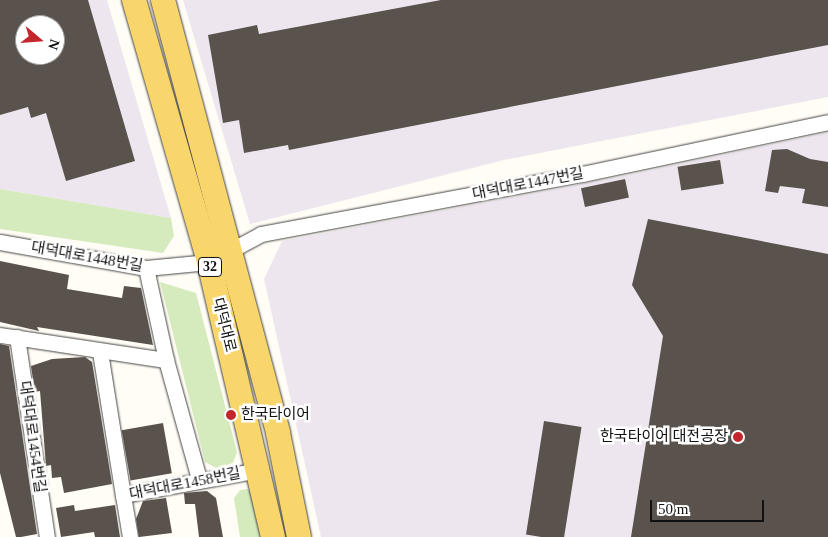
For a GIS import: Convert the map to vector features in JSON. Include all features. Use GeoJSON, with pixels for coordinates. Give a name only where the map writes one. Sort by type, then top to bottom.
{"type":"FeatureCollection","features":[{"type":"Feature","properties":{"kind":"main road","name":"대덕대로"},"geometry":{"type":"LineString","coordinates":[[134,0],[209,262],[274,537]]}},
{"type":"Feature","properties":{"kind":"main road","name":"대덕대로"},"geometry":{"type":"LineString","coordinates":[[163,0],[278,433],[299,537]]}},
{"type":"Feature","properties":{"kind":"street","name":"대덕대로1447번길"},"geometry":{"type":"LineString","coordinates":[[231,251],[261,234],[582,174],[828,122]]}},
{"type":"Feature","properties":{"kind":"street","name":"대덕대로1448번길"},"geometry":{"type":"LineString","coordinates":[[0,242],[146,268],[209,262],[231,251]]}},
{"type":"Feature","properties":{"kind":"street"},"geometry":{"type":"LineString","coordinates":[[146,268],[166,360],[198,479]]}},
{"type":"Feature","properties":{"kind":"street"},"geometry":{"type":"LineString","coordinates":[[0,335],[100,352],[166,360]]}},
{"type":"Feature","properties":{"kind":"street","name":"대덕대로1454번길"},"geometry":{"type":"LineString","coordinates":[[17,337],[47,537]]}},
{"type":"Feature","properties":{"kind":"street"},"geometry":{"type":"LineString","coordinates":[[100,352],[123,495]]}},
{"type":"Feature","properties":{"kind":"street","name":"대덕대로1458번길"},"geometry":{"type":"LineString","coordinates":[[130,537],[123,495],[198,479],[259,470]]}},
{"type":"Feature","properties":{"kind":"shaded area"},"geometry":{"type":"Polygon","coordinates":[[[0,0],[107,0],[171,218],[0,189],[0,0]]]}},
{"type":"Feature","properties":{"kind":"shaded area"},"geometry":{"type":"Polygon","coordinates":[[[183,0],[828,0],[828,97],[504,160],[250,224],[183,0]]]}},
{"type":"Feature","properties":{"kind":"shaded area"},"geometry":{"type":"Polygon","coordinates":[[[828,132],[828,537],[321,537],[264,279],[282,241],[623,176],[828,132]]]}},
{"type":"Feature","properties":{"kind":"green space"},"geometry":{"type":"Polygon","coordinates":[[[0,189],[171,218],[174,236],[163,253],[0,229],[0,189]]]}},
{"type":"Feature","properties":{"kind":"green space"},"geometry":{"type":"Polygon","coordinates":[[[160,282],[196,293],[237,452],[233,463],[216,468],[205,462],[160,282]]]}},
{"type":"Feature","properties":{"kind":"green space"},"geometry":{"type":"Polygon","coordinates":[[[247,489],[254,494],[261,537],[240,537],[234,498],[240,490],[247,489]]]}},
{"type":"Feature","properties":{"kind":"building"},"geometry":{"type":"Polygon","coordinates":[[[0,0],[88,0],[135,161],[66,181],[46,113],[31,118],[28,107],[0,115],[0,0]]]}},
{"type":"Feature","properties":{"kind":"building"},"geometry":{"type":"Polygon","coordinates":[[[441,0],[828,0],[828,45],[289,150],[288,145],[244,153],[239,120],[223,123],[208,35],[257,25],[259,34],[441,0]]]}},
{"type":"Feature","properties":{"kind":"building"},"geometry":{"type":"Polygon","coordinates":[[[787,149],[810,159],[828,162],[828,207],[802,203],[805,189],[780,186],[778,193],[765,191],[772,150],[787,149]]]}},
{"type":"Feature","properties":{"kind":"building"},"geometry":{"type":"Polygon","coordinates":[[[720,160],[724,184],[681,190],[678,167],[720,160]]]}},
{"type":"Feature","properties":{"kind":"building"},"geometry":{"type":"Polygon","coordinates":[[[625,179],[629,198],[585,207],[581,188],[625,179]]]}},
{"type":"Feature","properties":{"kind":"building","name":"한국타이어 대전공장"},"geometry":{"type":"Polygon","coordinates":[[[648,219],[828,254],[828,537],[631,537],[663,336],[632,285],[648,219]]]}},
{"type":"Feature","properties":{"kind":"building"},"geometry":{"type":"Polygon","coordinates":[[[0,261],[69,275],[67,289],[122,298],[124,286],[141,288],[153,345],[37,327],[39,331],[0,322],[0,261]]]}},
{"type":"Feature","properties":{"kind":"building"},"geometry":{"type":"Polygon","coordinates":[[[0,344],[9,346],[37,534],[21,537],[16,537],[0,473],[0,344]]]}},
{"type":"Feature","properties":{"kind":"building"},"geometry":{"type":"Polygon","coordinates":[[[85,357],[92,362],[112,484],[64,493],[61,477],[52,478],[51,465],[46,466],[40,391],[35,392],[31,366],[52,359],[85,357]]]}},
{"type":"Feature","properties":{"kind":"building"},"geometry":{"type":"Polygon","coordinates":[[[544,421],[582,427],[564,537],[526,535],[544,421]]]}},
{"type":"Feature","properties":{"kind":"building"},"geometry":{"type":"Polygon","coordinates":[[[163,423],[172,473],[130,481],[122,430],[163,423]]]}},
{"type":"Feature","properties":{"kind":"building"},"geometry":{"type":"Polygon","coordinates":[[[207,491],[216,498],[223,537],[199,537],[195,504],[185,504],[184,493],[207,491]]]}},
{"type":"Feature","properties":{"kind":"building"},"geometry":{"type":"Polygon","coordinates":[[[166,498],[172,533],[139,537],[136,519],[143,501],[166,498]]]}},
{"type":"Feature","properties":{"kind":"building"},"geometry":{"type":"Polygon","coordinates":[[[74,505],[75,511],[115,505],[120,537],[95,537],[94,532],[61,537],[56,508],[74,505]]]}},
{"type":"Feature","properties":{"kind":"place","name":"한국타이어"},"geometry":{"type":"Point","coordinates":[231,415]}},
{"type":"Feature","properties":{"kind":"place","name":"한국타이어 대전공장"},"geometry":{"type":"Point","coordinates":[738,437]}}]}
